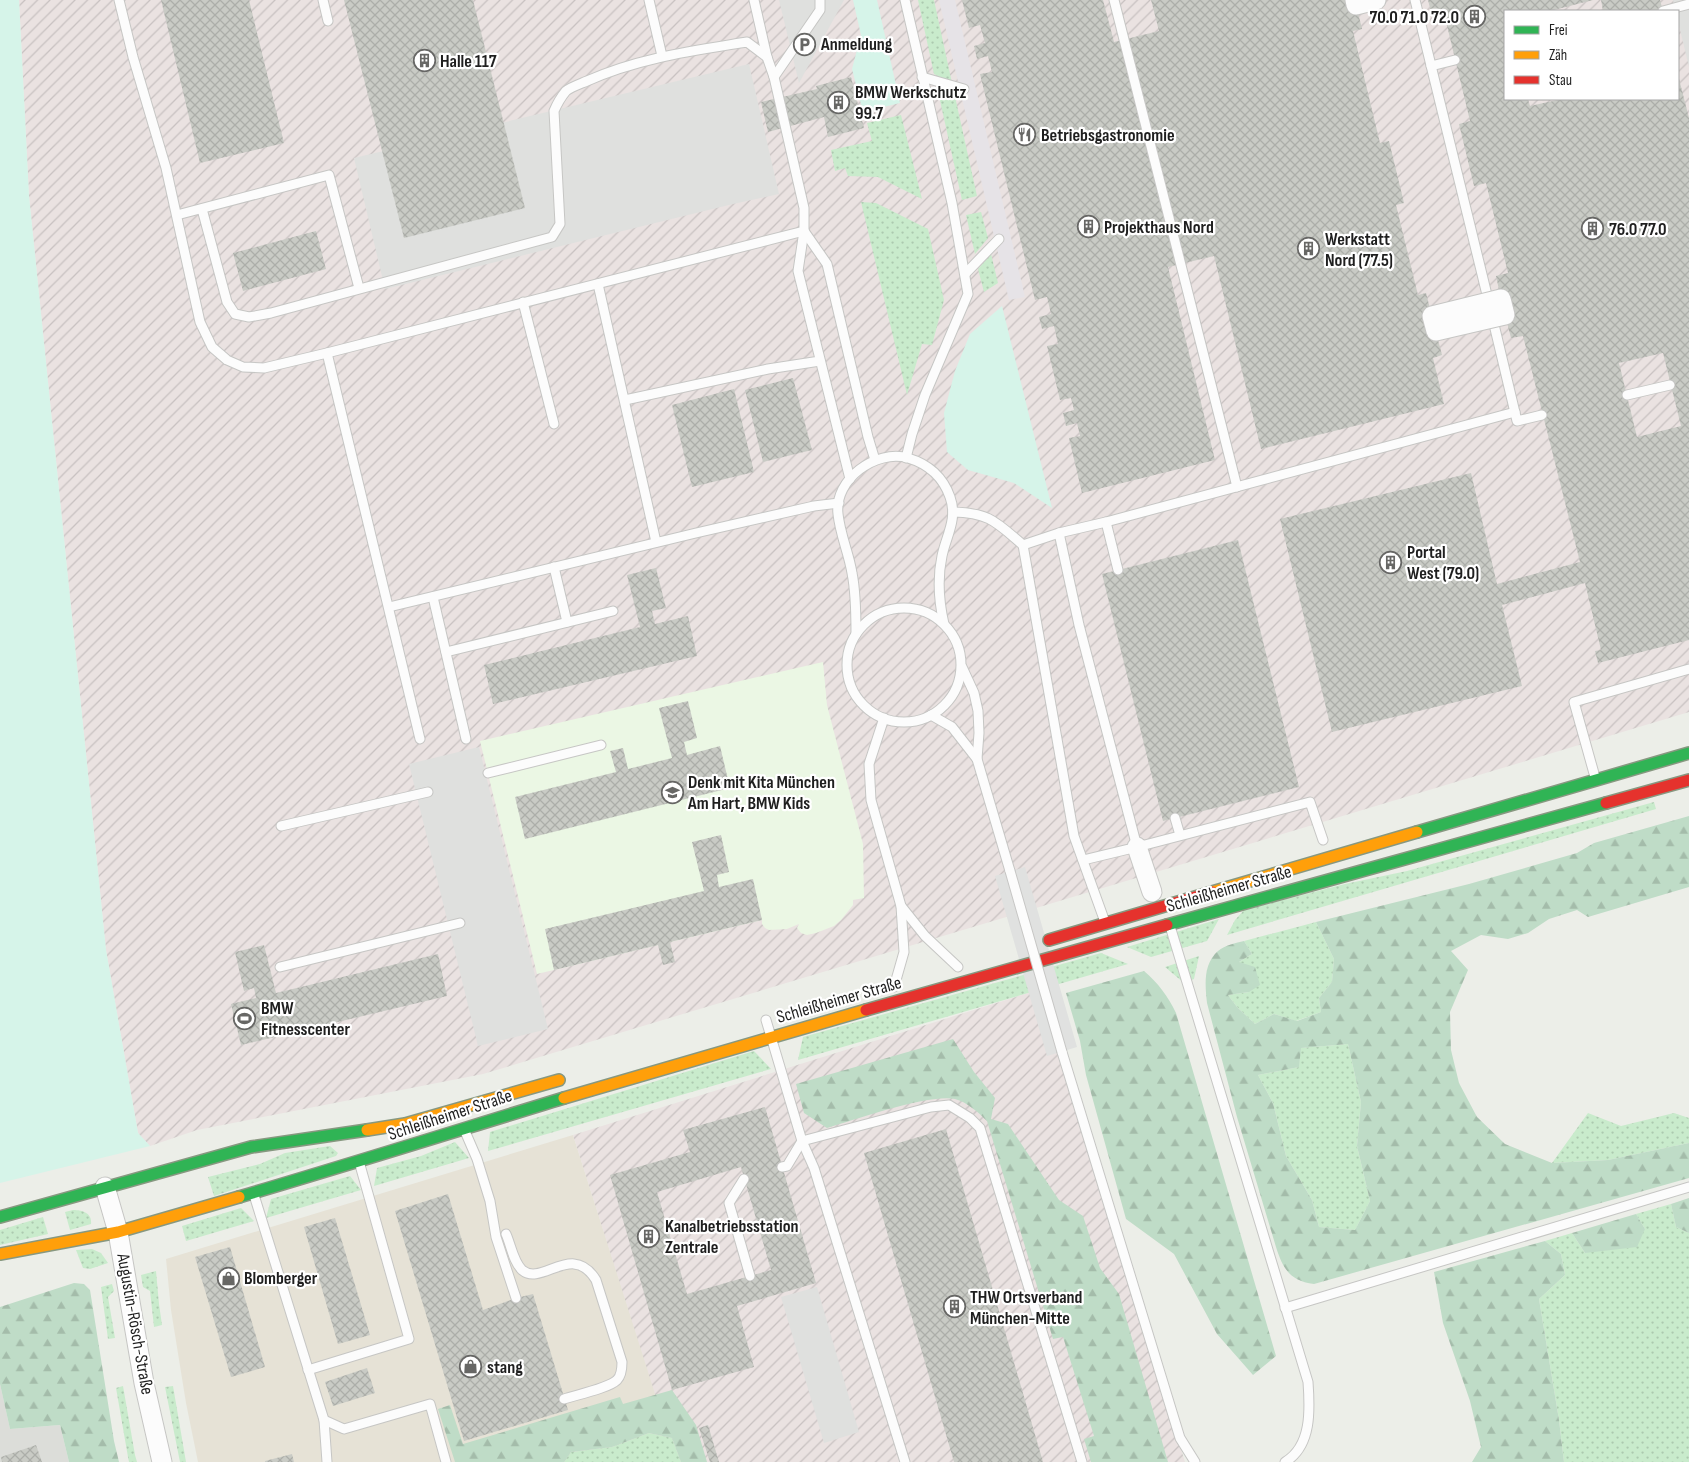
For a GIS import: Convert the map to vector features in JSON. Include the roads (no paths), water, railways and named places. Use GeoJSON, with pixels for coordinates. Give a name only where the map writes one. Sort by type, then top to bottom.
{"type":"FeatureCollection","features":[{"type":"Feature","properties":{"kind":"main road","name":"Schleißheimer Straße"},"geometry":{"type":"LineString","coordinates":[[1022,948],[1689,753]]}},
{"type":"Feature","properties":{"kind":"main road","name":"Schleißheimer Straße"},"geometry":{"type":"LineString","coordinates":[[0,1254],[118,1232],[360,1162],[464,1128],[771,1037],[1689,780]]}},
{"type":"Feature","properties":{"kind":"main road","name":"Schleißheimer Straße"},"geometry":{"type":"LineString","coordinates":[[0,1217],[251,1147],[405,1124],[567,1078]]}},
{"type":"Feature","properties":{"kind":"street"},"geometry":{"type":"LineString","coordinates":[[1355,0],[1356,5],[1376,0]]}},
{"type":"Feature","properties":{"kind":"street"},"geometry":{"type":"LineString","coordinates":[[1137,847],[1152,892]]}},
{"type":"Feature","properties":{"kind":"street","name":"Augustin-Rösch-Straße"},"geometry":{"type":"LineString","coordinates":[[105,1187],[118,1232],[144,1383],[162,1462]]}},
{"type":"Feature","properties":{"kind":"lane"},"geometry":{"type":"LineString","coordinates":[[119,0],[133,57],[166,168],[200,322],[212,347],[227,360],[243,367],[264,368],[327,353],[804,231]]}},
{"type":"Feature","properties":{"kind":"lane"},"geometry":{"type":"LineString","coordinates":[[323,0],[328,21]]}},
{"type":"Feature","properties":{"kind":"lane"},"geometry":{"type":"LineString","coordinates":[[648,0],[662,56]]}},
{"type":"Feature","properties":{"kind":"lane"},"geometry":{"type":"LineString","coordinates":[[754,0],[766,57],[774,77],[804,208],[804,231],[798,271],[850,479]]}},
{"type":"Feature","properties":{"kind":"lane"},"geometry":{"type":"LineString","coordinates":[[774,77],[820,10],[820,0]]}},
{"type":"Feature","properties":{"kind":"lane"},"geometry":{"type":"LineString","coordinates":[[905,0],[952,204],[968,294],[925,395],[906,458]]}},
{"type":"Feature","properties":{"kind":"lane"},"geometry":{"type":"LineString","coordinates":[[1114,0],[1237,487]]}},
{"type":"Feature","properties":{"kind":"lane"},"geometry":{"type":"LineString","coordinates":[[1415,0],[1517,421],[1542,415]]}},
{"type":"Feature","properties":{"kind":"lane"},"geometry":{"type":"LineString","coordinates":[[1667,10],[1689,4]]}},
{"type":"Feature","properties":{"kind":"lane"},"geometry":{"type":"LineString","coordinates":[[202,209],[227,302],[235,314],[249,317],[271,313],[552,237],[560,224],[554,111],[557,103],[567,90],[610,71],[662,56],[747,42],[766,57]]}},
{"type":"Feature","properties":{"kind":"lane"},"geometry":{"type":"LineString","coordinates":[[1431,66],[1455,60]]}},
{"type":"Feature","properties":{"kind":"lane"},"geometry":{"type":"LineString","coordinates":[[922,77],[964,89]]}},
{"type":"Feature","properties":{"kind":"lane"},"geometry":{"type":"LineString","coordinates":[[177,215],[329,175],[359,288]]}},
{"type":"Feature","properties":{"kind":"lane"},"geometry":{"type":"LineString","coordinates":[[804,231],[827,264],[868,437],[876,460]]}},
{"type":"Feature","properties":{"kind":"lane"},"geometry":{"type":"LineString","coordinates":[[965,274],[999,240]]}},
{"type":"Feature","properties":{"kind":"lane"},"geometry":{"type":"LineString","coordinates":[[598,284],[656,542]]}},
{"type":"Feature","properties":{"kind":"lane"},"geometry":{"type":"LineString","coordinates":[[523,302],[554,424]]}},
{"type":"Feature","properties":{"kind":"lane"},"geometry":{"type":"LineString","coordinates":[[327,353],[420,739]]}},
{"type":"Feature","properties":{"kind":"lane"},"geometry":{"type":"LineString","coordinates":[[625,400],[768,369],[820,361]]}},
{"type":"Feature","properties":{"kind":"lane"},"geometry":{"type":"LineString","coordinates":[[1627,395],[1670,385]]}},
{"type":"Feature","properties":{"kind":"lane"},"geometry":{"type":"LineString","coordinates":[[1023,544],[1516,412]]}},
{"type":"Feature","properties":{"kind":"lane"},"geometry":{"type":"LineString","coordinates":[[856,634],[855,592],[852,572],[837,514],[842,494],[850,479],[859,469],[876,460],[889,457],[906,458],[923,464],[941,479],[948,489],[952,501],[952,524],[942,555],[939,575],[940,610],[944,624]]}},
{"type":"Feature","properties":{"kind":"lane"},"geometry":{"type":"LineString","coordinates":[[389,607],[656,542],[814,506],[839,504]]}},
{"type":"Feature","properties":{"kind":"lane"},"geometry":{"type":"LineString","coordinates":[[953,512],[971,513],[991,518],[1023,544],[1074,836],[1106,923]]}},
{"type":"Feature","properties":{"kind":"lane"},"geometry":{"type":"LineString","coordinates":[[1106,522],[1118,570]]}},
{"type":"Feature","properties":{"kind":"lane"},"geometry":{"type":"LineString","coordinates":[[1059,533],[1079,625],[1137,847]]}},
{"type":"Feature","properties":{"kind":"lane"},"geometry":{"type":"LineString","coordinates":[[554,567],[567,622]]}},
{"type":"Feature","properties":{"kind":"lane"},"geometry":{"type":"LineString","coordinates":[[432,596],[466,739]]}},
{"type":"Feature","properties":{"kind":"lane"},"geometry":{"type":"LineString","coordinates":[[898,608],[923,611],[944,624],[956,641],[961,665],[959,680],[953,694],[944,706],[931,715],[906,722],[884,718],[865,706],[852,688],[849,677],[848,660],[851,644],[856,634],[872,618],[887,610],[898,608]]}},
{"type":"Feature","properties":{"kind":"lane"},"geometry":{"type":"LineString","coordinates":[[446,652],[613,611]]}},
{"type":"Feature","properties":{"kind":"lane"},"geometry":{"type":"LineString","coordinates":[[961,665],[974,693],[978,711],[977,759],[1062,1052],[1180,1438],[1196,1462]]}},
{"type":"Feature","properties":{"kind":"lane"},"geometry":{"type":"LineString","coordinates":[[1596,780],[1574,702],[1689,669]]}},
{"type":"Feature","properties":{"kind":"lane"},"geometry":{"type":"LineString","coordinates":[[931,715],[952,727],[977,759]]}},
{"type":"Feature","properties":{"kind":"lane"},"geometry":{"type":"LineString","coordinates":[[884,718],[869,764],[871,800],[901,906],[904,952],[894,987]]}},
{"type":"Feature","properties":{"kind":"lane"},"geometry":{"type":"LineString","coordinates":[[488,773],[601,745]]}},
{"type":"Feature","properties":{"kind":"lane"},"geometry":{"type":"LineString","coordinates":[[280,826],[428,792]]}},
{"type":"Feature","properties":{"kind":"lane"},"geometry":{"type":"LineString","coordinates":[[1083,860],[1310,802],[1323,840]]}},
{"type":"Feature","properties":{"kind":"lane"},"geometry":{"type":"LineString","coordinates":[[1175,818],[1180,835]]}},
{"type":"Feature","properties":{"kind":"lane"},"geometry":{"type":"LineString","coordinates":[[901,906],[936,948],[958,967]]}},
{"type":"Feature","properties":{"kind":"lane"},"geometry":{"type":"LineString","coordinates":[[280,967],[460,923]]}},
{"type":"Feature","properties":{"kind":"lane"},"geometry":{"type":"LineString","coordinates":[[1170,924],[1308,1382],[1310,1410],[1305,1439],[1291,1458],[1285,1462]]}},
{"type":"Feature","properties":{"kind":"lane"},"geometry":{"type":"LineString","coordinates":[[766,1020],[802,1141],[814,1168],[905,1462]]}},
{"type":"Feature","properties":{"kind":"lane"},"geometry":{"type":"LineString","coordinates":[[782,1167],[786,1166],[802,1141],[931,1106],[949,1105],[970,1118],[980,1128],[1082,1462]]}},
{"type":"Feature","properties":{"kind":"lane"},"geometry":{"type":"LineString","coordinates":[[458,1110],[477,1158],[490,1201],[496,1237],[516,1298]]}},
{"type":"Feature","properties":{"kind":"lane"},"geometry":{"type":"LineString","coordinates":[[308,1370],[409,1339],[360,1162]]}},
{"type":"Feature","properties":{"kind":"lane"},"geometry":{"type":"LineString","coordinates":[[744,1179],[729,1203],[750,1276]]}},
{"type":"Feature","properties":{"kind":"lane"},"geometry":{"type":"LineString","coordinates":[[1285,1308],[1689,1187]]}},
{"type":"Feature","properties":{"kind":"lane"},"geometry":{"type":"LineString","coordinates":[[253,1193],[324,1420],[327,1462]]}},
{"type":"Feature","properties":{"kind":"lane"},"geometry":{"type":"LineString","coordinates":[[506,1234],[515,1260],[523,1271],[534,1274],[570,1263],[580,1264],[590,1270],[596,1280],[622,1362],[622,1369],[617,1380],[564,1399]]}},
{"type":"Feature","properties":{"kind":"lane"},"geometry":{"type":"LineString","coordinates":[[324,1420],[344,1429],[430,1404],[446,1462]]}},
{"type":"Feature","properties":{"kind":"place","name":"70.0 71.0 72.0"},"geometry":{"type":"Point","coordinates":[1475,17]}},
{"type":"Feature","properties":{"kind":"place","name":"Anmeldung"},"geometry":{"type":"Point","coordinates":[805,44]}},
{"type":"Feature","properties":{"kind":"place","name":"Halle 117"},"geometry":{"type":"Point","coordinates":[424,61]}},
{"type":"Feature","properties":{"kind":"place","name":"BMW Werkschutz 99.7"},"geometry":{"type":"Point","coordinates":[839,102]}},
{"type":"Feature","properties":{"kind":"place","name":"Betriebsgastronomie"},"geometry":{"type":"Point","coordinates":[1025,135]}},
{"type":"Feature","properties":{"kind":"place","name":"Projekthaus Nord"},"geometry":{"type":"Point","coordinates":[1088,227]}},
{"type":"Feature","properties":{"kind":"place","name":"76.0 77.0"},"geometry":{"type":"Point","coordinates":[1593,229]}},
{"type":"Feature","properties":{"kind":"place","name":"Werkstatt Nord (77.5)"},"geometry":{"type":"Point","coordinates":[1309,249]}},
{"type":"Feature","properties":{"kind":"place","name":"Portal West (79.0)"},"geometry":{"type":"Point","coordinates":[1391,562]}},
{"type":"Feature","properties":{"kind":"place","name":"Denk mit Kita München Am Hart, BMW Kids"},"geometry":{"type":"Point","coordinates":[672,792]}},
{"type":"Feature","properties":{"kind":"place","name":"BMW Fitnesscenter"},"geometry":{"type":"Point","coordinates":[245,1018]}},
{"type":"Feature","properties":{"kind":"place","name":"Kanalbetriebsstation Zentrale"},"geometry":{"type":"Point","coordinates":[649,1236]}},
{"type":"Feature","properties":{"kind":"place","name":"Blomberger"},"geometry":{"type":"Point","coordinates":[228,1278]}},
{"type":"Feature","properties":{"kind":"place","name":"THW Ortsverband München-Mitte"},"geometry":{"type":"Point","coordinates":[954,1307]}},
{"type":"Feature","properties":{"kind":"place","name":"stang"},"geometry":{"type":"Point","coordinates":[471,1367]}}]}
